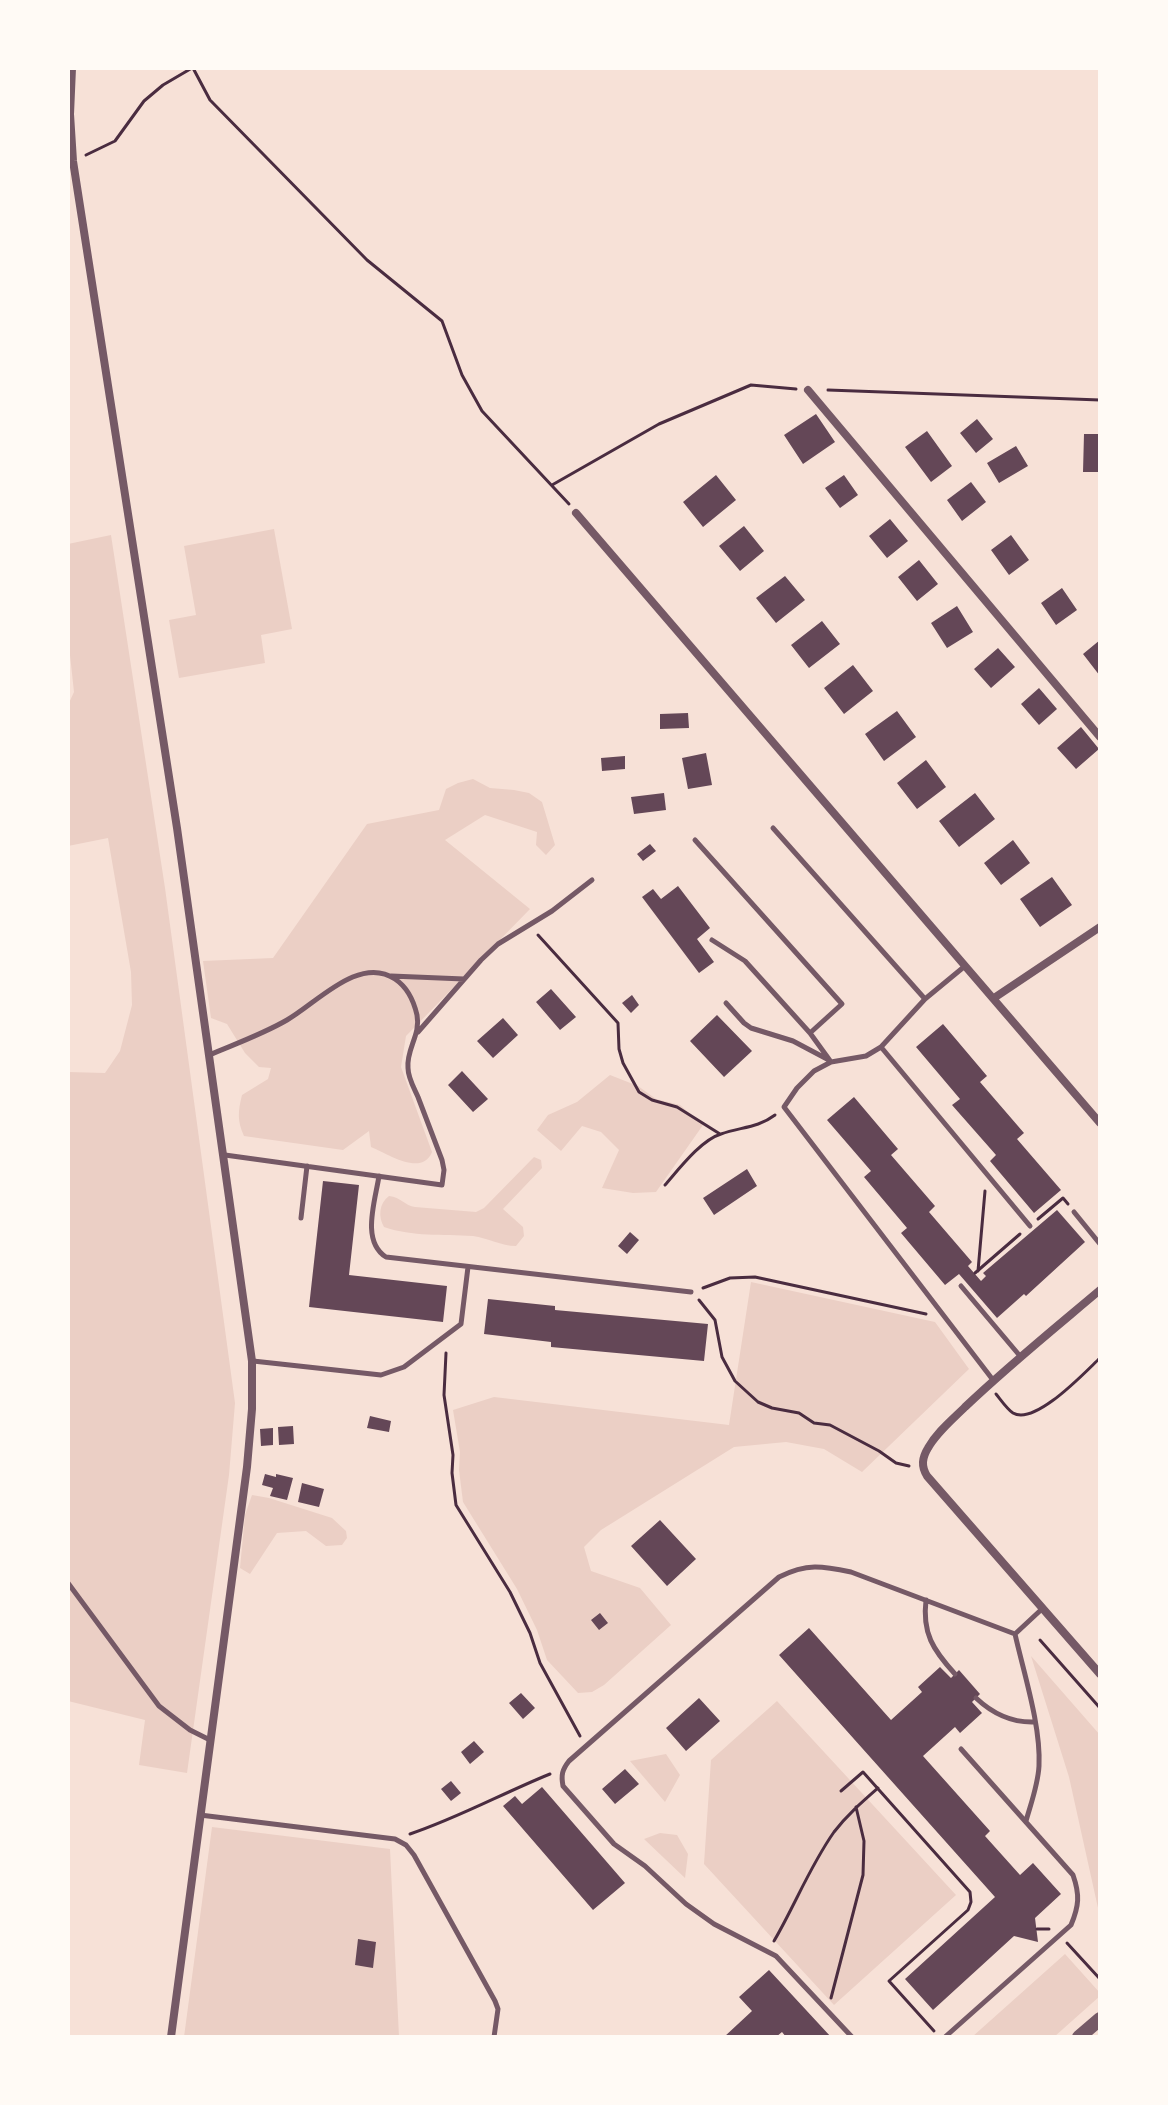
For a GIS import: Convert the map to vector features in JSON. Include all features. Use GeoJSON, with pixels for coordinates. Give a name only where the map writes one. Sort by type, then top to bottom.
{"type":"FeatureCollection","features":[{"type":"Feature","properties":{"kind":"street"},"geometry":{"type":"LineString","coordinates":[[72,68],[71,162],[177,828],[252,1361],[247,1467],[171,2037]]}},
{"type":"Feature","properties":{"kind":"street"},"geometry":{"type":"LineString","coordinates":[[808,390],[1100,737]]}},
{"type":"Feature","properties":{"kind":"street"},"geometry":{"type":"LineString","coordinates":[[576,513],[1100,1123]]}},
{"type":"Feature","properties":{"kind":"street"},"geometry":{"type":"LineString","coordinates":[[994,998],[1100,927]]}},
{"type":"Feature","properties":{"kind":"street"},"geometry":{"type":"LineString","coordinates":[[1100,1290],[991,1383],[936,1436],[923,1461],[924,1470],[1100,1674]]}},
{"type":"Feature","properties":{"kind":"street"},"geometry":{"type":"LineString","coordinates":[[1079,2037],[1100,2019]]}},
{"type":"Feature","properties":{"kind":"lane"},"geometry":{"type":"LineString","coordinates":[[773,828],[925,999]]}},
{"type":"Feature","properties":{"kind":"lane"},"geometry":{"type":"LineString","coordinates":[[695,840],[842,1004],[810,1033]]}},
{"type":"Feature","properties":{"kind":"lane"},"geometry":{"type":"LineString","coordinates":[[225,1155],[442,1185],[442,1160],[407,1067],[411,1043],[464,979],[498,944],[552,911],[592,880]]}},
{"type":"Feature","properties":{"kind":"lane"},"geometry":{"type":"LineString","coordinates":[[712,940],[745,961],[810,1033],[831,1062]]}},
{"type":"Feature","properties":{"kind":"lane"},"geometry":{"type":"LineString","coordinates":[[965,966],[925,999],[881,1047],[866,1056],[831,1062],[814,1071],[784,1107],[947,1319],[991,1383]]}},
{"type":"Feature","properties":{"kind":"lane"},"geometry":{"type":"LineString","coordinates":[[209,1055],[276,1026],[350,977],[377,973],[464,979]]}},
{"type":"Feature","properties":{"kind":"lane"},"geometry":{"type":"LineString","coordinates":[[390,976],[402,984],[411,999],[418,1032]]}},
{"type":"Feature","properties":{"kind":"lane"},"geometry":{"type":"LineString","coordinates":[[726,1003],[751,1028],[793,1041],[831,1062]]}},
{"type":"Feature","properties":{"kind":"lane"},"geometry":{"type":"LineString","coordinates":[[881,1047],[1030,1226]]}},
{"type":"Feature","properties":{"kind":"lane"},"geometry":{"type":"LineString","coordinates":[[301,1218],[307,1166]]}},
{"type":"Feature","properties":{"kind":"lane"},"geometry":{"type":"LineString","coordinates":[[379,1176],[371,1228],[377,1251],[386,1257],[691,1292]]}},
{"type":"Feature","properties":{"kind":"lane"},"geometry":{"type":"LineString","coordinates":[[1074,1212],[1100,1244]]}},
{"type":"Feature","properties":{"kind":"lane"},"geometry":{"type":"LineString","coordinates":[[252,1361],[381,1375],[404,1367],[461,1324],[468,1267]]}},
{"type":"Feature","properties":{"kind":"lane"},"geometry":{"type":"LineString","coordinates":[[961,1286],[1021,1357]]}},
{"type":"Feature","properties":{"kind":"lane"},"geometry":{"type":"LineString","coordinates":[[852,2037],[784,1963],[768,1951],[714,1924],[614,1844],[563,1786],[563,1769],[779,1577],[793,1570],[823,1566],[851,1572],[1015,1634]]}},
{"type":"Feature","properties":{"kind":"lane"},"geometry":{"type":"LineString","coordinates":[[68,1583],[159,1706],[190,1730],[210,1740]]}},
{"type":"Feature","properties":{"kind":"lane"},"geometry":{"type":"LineString","coordinates":[[926,1600],[926,1628],[932,1645],[955,1674]]}},
{"type":"Feature","properties":{"kind":"lane"},"geometry":{"type":"LineString","coordinates":[[1015,1634],[1043,1608]]}},
{"type":"Feature","properties":{"kind":"lane"},"geometry":{"type":"LineString","coordinates":[[1015,1634],[1035,1722],[1039,1764],[1026,1822]]}},
{"type":"Feature","properties":{"kind":"lane"},"geometry":{"type":"LineString","coordinates":[[976,1698],[1005,1718],[1035,1722]]}},
{"type":"Feature","properties":{"kind":"lane"},"geometry":{"type":"LineString","coordinates":[[942,2037],[1071,1925],[1079,1907],[1073,1875],[961,1749]]}},
{"type":"Feature","properties":{"kind":"lane"},"geometry":{"type":"LineString","coordinates":[[200,1815],[395,1839],[406,1845],[495,2001],[498,2009],[494,2037]]}},
{"type":"Feature","properties":{"kind":"path"},"geometry":{"type":"LineString","coordinates":[[71,162],[115,141],[144,101],[163,85],[192,68],[210,100],[367,260],[442,321],[462,375],[482,411],[576,513]]}},
{"type":"Feature","properties":{"kind":"path"},"geometry":{"type":"LineString","coordinates":[[529,925],[618,1023],[623,1063],[639,1092],[652,1100],[677,1107],[720,1134]]}},
{"type":"Feature","properties":{"kind":"path"},"geometry":{"type":"LineString","coordinates":[[665,1185],[709,1140],[720,1134],[763,1123],[784,1107]]}},
{"type":"Feature","properties":{"kind":"path"},"geometry":{"type":"LineString","coordinates":[[975,1273],[978,1271],[987,1175]]}},
{"type":"Feature","properties":{"kind":"path"},"geometry":{"type":"LineString","coordinates":[[924,1470],[896,1463],[830,1425],[814,1423],[799,1413],[758,1402],[735,1381],[722,1357],[715,1320],[691,1292],[730,1278],[755,1277],[947,1319]]}},
{"type":"Feature","properties":{"kind":"path"},"geometry":{"type":"LineString","coordinates":[[444,1337],[444,1395],[453,1455],[456,1505],[510,1592],[530,1633],[540,1663],[584,1748]]}},
{"type":"Feature","properties":{"kind":"path"},"geometry":{"type":"LineString","coordinates":[[991,1383],[1012,1412],[1027,1414],[1044,1407],[1100,1358]]}},
{"type":"Feature","properties":{"kind":"path"},"geometry":{"type":"LineString","coordinates":[[1040,1640],[1100,1708]]}},
{"type":"Feature","properties":{"kind":"path"},"geometry":{"type":"LineString","coordinates":[[395,1839],[449,1820],[563,1769]]}},
{"type":"Feature","properties":{"kind":"path"},"geometry":{"type":"LineString","coordinates":[[841,1791],[863,1772],[970,1892],[968,1910],[889,1981],[942,2037]]}},
{"type":"Feature","properties":{"kind":"path"},"geometry":{"type":"LineString","coordinates":[[768,1951],[817,1858],[835,1831],[878,1788]]}},
{"type":"Feature","properties":{"kind":"path"},"geometry":{"type":"LineString","coordinates":[[828,2012],[863,1875],[864,1841],[856,1807]]}},
{"type":"Feature","properties":{"kind":"path"},"geometry":{"type":"LineString","coordinates":[[1037,1929],[1047,1928],[1059,1935],[1100,1979]]}},
{"type":"Feature","properties":{"kind":"shaded area"},"geometry":{"type":"Polygon","coordinates":[[[274,529],[292,629],[261,635],[265,663],[179,678],[169,620],[196,615],[184,546],[274,529]]]}},
{"type":"Feature","properties":{"kind":"shaded area"},"geometry":{"type":"Polygon","coordinates":[[[111,535],[165,888],[235,1403],[229,1475],[187,1773],[139,1765],[145,1720],[68,1701],[68,1072],[105,1073],[120,1051],[132,1005],[131,972],[108,838],[68,846],[68,705],[74,692],[68,637],[68,544],[111,535]]]}},
{"type":"Feature","properties":{"kind":"shaded area"},"geometry":{"type":"Polygon","coordinates":[[[473,779],[490,788],[529,793],[542,802],[555,845],[546,855],[536,845],[537,832],[485,815],[445,840],[530,909],[406,1036],[401,1067],[432,1152],[421,1163],[404,1162],[371,1147],[369,1131],[343,1150],[244,1136],[239,1116],[242,1095],[268,1079],[271,1068],[259,1067],[245,1053],[227,1024],[211,1018],[203,961],[273,958],[367,824],[439,810],[446,789],[473,779]]]}},
{"type":"Feature","properties":{"kind":"shaded area"},"geometry":{"type":"Polygon","coordinates":[[[610,1075],[638,1086],[656,1099],[680,1105],[703,1125],[656,1192],[633,1193],[602,1188],[619,1150],[601,1132],[582,1126],[561,1151],[537,1130],[548,1115],[577,1102],[610,1075]]]}},
{"type":"Feature","properties":{"kind":"shaded area"},"geometry":{"type":"Polygon","coordinates":[[[534,1157],[541,1160],[542,1168],[503,1209],[523,1227],[524,1236],[516,1246],[473,1236],[406,1232],[384,1227],[382,1223],[381,1206],[389,1196],[415,1207],[476,1212],[484,1208],[534,1157]]]}},
{"type":"Feature","properties":{"kind":"shaded area"},"geometry":{"type":"Polygon","coordinates":[[[751,1282],[935,1322],[969,1369],[862,1472],[824,1449],[786,1442],[734,1447],[601,1530],[584,1547],[591,1571],[640,1588],[671,1625],[604,1685],[592,1692],[578,1693],[547,1660],[537,1630],[517,1589],[463,1502],[460,1452],[453,1410],[494,1397],[729,1425],[751,1282]]]}},
{"type":"Feature","properties":{"kind":"shaded area"},"geometry":{"type":"Polygon","coordinates":[[[252,1495],[332,1518],[346,1531],[347,1538],[342,1545],[326,1546],[306,1531],[277,1533],[250,1574],[240,1568],[245,1515],[252,1495]]]}},
{"type":"Feature","properties":{"kind":"shaded area"},"geometry":{"type":"Polygon","coordinates":[[[1031,1656],[1100,1735],[1100,1917],[1069,1777],[1031,1656]]]}},
{"type":"Feature","properties":{"kind":"shaded area"},"geometry":{"type":"Polygon","coordinates":[[[777,1701],[956,1895],[834,2005],[704,1864],[711,1760],[777,1701]]]}},
{"type":"Feature","properties":{"kind":"shaded area"},"geometry":{"type":"Polygon","coordinates":[[[666,1754],[680,1775],[665,1802],[630,1761],[666,1754]]]}},
{"type":"Feature","properties":{"kind":"shaded area"},"geometry":{"type":"Polygon","coordinates":[[[212,1827],[390,1849],[399,2037],[184,2037],[212,1827]]]}},
{"type":"Feature","properties":{"kind":"shaded area"},"geometry":{"type":"Polygon","coordinates":[[[660,1833],[677,1835],[688,1854],[685,1878],[644,1839],[660,1833]]]}},
{"type":"Feature","properties":{"kind":"shaded area"},"geometry":{"type":"Polygon","coordinates":[[[1065,1954],[1100,1996],[1054,2037],[972,2037],[1065,1954]]]}},
{"type":"Feature","properties":{"kind":"building"},"geometry":{"type":"Polygon","coordinates":[[[816,414],[835,442],[803,464],[784,435],[816,414]]]}},
{"type":"Feature","properties":{"kind":"building"},"geometry":{"type":"Polygon","coordinates":[[[977,419],[993,439],[976,453],[960,433],[977,419]]]}},
{"type":"Feature","properties":{"kind":"building"},"geometry":{"type":"Polygon","coordinates":[[[927,431],[952,466],[931,482],[905,447],[927,431]]]}},
{"type":"Feature","properties":{"kind":"building"},"geometry":{"type":"Polygon","coordinates":[[[1084,434],[1100,434],[1100,472],[1083,472],[1084,434]]]}},
{"type":"Feature","properties":{"kind":"building"},"geometry":{"type":"Polygon","coordinates":[[[1016,446],[1028,466],[999,483],[987,463],[1016,446]]]}},
{"type":"Feature","properties":{"kind":"building"},"geometry":{"type":"Polygon","coordinates":[[[716,475],[736,500],[703,527],[683,502],[716,475]]]}},
{"type":"Feature","properties":{"kind":"building"},"geometry":{"type":"Polygon","coordinates":[[[844,475],[858,495],[840,508],[825,488],[844,475]]]}},
{"type":"Feature","properties":{"kind":"building"},"geometry":{"type":"Polygon","coordinates":[[[971,482],[986,502],[962,521],[947,500],[971,482]]]}},
{"type":"Feature","properties":{"kind":"building"},"geometry":{"type":"Polygon","coordinates":[[[890,519],[908,541],[887,558],[869,536],[890,519]]]}},
{"type":"Feature","properties":{"kind":"building"},"geometry":{"type":"Polygon","coordinates":[[[744,526],[764,551],[740,571],[719,546],[744,526]]]}},
{"type":"Feature","properties":{"kind":"building"},"geometry":{"type":"Polygon","coordinates":[[[1011,535],[1029,560],[1009,575],[991,550],[1011,535]]]}},
{"type":"Feature","properties":{"kind":"building"},"geometry":{"type":"Polygon","coordinates":[[[919,560],[938,584],[917,601],[898,577],[919,560]]]}},
{"type":"Feature","properties":{"kind":"building"},"geometry":{"type":"Polygon","coordinates":[[[785,576],[805,600],[776,623],[756,598],[785,576]]]}},
{"type":"Feature","properties":{"kind":"building"},"geometry":{"type":"Polygon","coordinates":[[[1062,588],[1077,610],[1056,625],[1041,603],[1062,588]]]}},
{"type":"Feature","properties":{"kind":"building"},"geometry":{"type":"Polygon","coordinates":[[[957,606],[973,632],[947,648],[931,623],[957,606]]]}},
{"type":"Feature","properties":{"kind":"building"},"geometry":{"type":"Polygon","coordinates":[[[822,621],[840,644],[809,668],[791,645],[822,621]]]}},
{"type":"Feature","properties":{"kind":"building"},"geometry":{"type":"Polygon","coordinates":[[[1100,640],[1100,676],[1083,654],[1100,640]]]}},
{"type":"Feature","properties":{"kind":"building"},"geometry":{"type":"Polygon","coordinates":[[[998,648],[1015,667],[991,688],[974,669],[998,648]]]}},
{"type":"Feature","properties":{"kind":"building"},"geometry":{"type":"Polygon","coordinates":[[[853,665],[873,691],[844,714],[824,688],[853,665]]]}},
{"type":"Feature","properties":{"kind":"building"},"geometry":{"type":"Polygon","coordinates":[[[1039,688],[1057,709],[1039,725],[1021,704],[1039,688]]]}},
{"type":"Feature","properties":{"kind":"building"},"geometry":{"type":"Polygon","coordinates":[[[897,711],[916,737],[884,761],[865,734],[897,711]]]}},
{"type":"Feature","properties":{"kind":"building"},"geometry":{"type":"Polygon","coordinates":[[[688,713],[689,728],[660,729],[660,714],[688,713]]]}},
{"type":"Feature","properties":{"kind":"building"},"geometry":{"type":"Polygon","coordinates":[[[1081,727],[1099,749],[1076,769],[1057,748],[1081,727]]]}},
{"type":"Feature","properties":{"kind":"building"},"geometry":{"type":"Polygon","coordinates":[[[706,753],[712,785],[688,789],[682,758],[706,753]]]}},
{"type":"Feature","properties":{"kind":"building"},"geometry":{"type":"Polygon","coordinates":[[[625,756],[625,769],[602,771],[601,758],[625,756]]]}},
{"type":"Feature","properties":{"kind":"building"},"geometry":{"type":"Polygon","coordinates":[[[926,760],[946,787],[917,809],[897,783],[926,760]]]}},
{"type":"Feature","properties":{"kind":"building"},"geometry":{"type":"Polygon","coordinates":[[[664,793],[666,810],[634,814],[631,797],[664,793]]]}},
{"type":"Feature","properties":{"kind":"building"},"geometry":{"type":"Polygon","coordinates":[[[975,793],[995,819],[959,847],[939,821],[975,793]]]}},
{"type":"Feature","properties":{"kind":"building"},"geometry":{"type":"Polygon","coordinates":[[[1013,840],[1030,863],[1001,885],[984,863],[1013,840]]]}},
{"type":"Feature","properties":{"kind":"building"},"geometry":{"type":"Polygon","coordinates":[[[650,844],[656,851],[643,861],[637,854],[650,844]]]}},
{"type":"Feature","properties":{"kind":"building"},"geometry":{"type":"Polygon","coordinates":[[[1052,877],[1072,905],[1040,927],[1020,899],[1052,877]]]}},
{"type":"Feature","properties":{"kind":"building"},"geometry":{"type":"Polygon","coordinates":[[[678,886],[710,928],[697,939],[714,962],[699,973],[642,897],[653,889],[661,899],[678,886]]]}},
{"type":"Feature","properties":{"kind":"building"},"geometry":{"type":"Polygon","coordinates":[[[551,989],[576,1017],[560,1030],[536,1002],[551,989]]]}},
{"type":"Feature","properties":{"kind":"building"},"geometry":{"type":"Polygon","coordinates":[[[632,995],[639,1005],[631,1013],[622,1003],[632,995]]]}},
{"type":"Feature","properties":{"kind":"building"},"geometry":{"type":"Polygon","coordinates":[[[717,1015],[752,1051],[724,1077],[690,1041],[717,1015]]]}},
{"type":"Feature","properties":{"kind":"building"},"geometry":{"type":"Polygon","coordinates":[[[503,1018],[518,1035],[493,1058],[477,1041],[503,1018]]]}},
{"type":"Feature","properties":{"kind":"building"},"geometry":{"type":"Polygon","coordinates":[[[943,1024],[987,1076],[980,1082],[1024,1133],[1017,1139],[1061,1190],[1034,1213],[990,1161],[996,1155],[952,1105],[960,1099],[916,1047],[943,1024]]]}},
{"type":"Feature","properties":{"kind":"building"},"geometry":{"type":"Polygon","coordinates":[[[462,1071],[488,1099],[473,1112],[448,1085],[462,1071]]]}},
{"type":"Feature","properties":{"kind":"building"},"geometry":{"type":"Polygon","coordinates":[[[854,1097],[898,1149],[891,1155],[935,1206],[929,1212],[972,1262],[968,1266],[981,1281],[986,1276],[983,1273],[1057,1210],[1085,1242],[997,1318],[959,1274],[945,1285],[901,1233],[907,1228],[864,1177],[871,1171],[827,1120],[854,1097]]]}},
{"type":"Feature","properties":{"kind":"building"},"geometry":{"type":"Polygon","coordinates":[[[747,1169],[757,1186],[714,1215],[703,1198],[747,1169]]]}},
{"type":"Feature","properties":{"kind":"building"},"geometry":{"type":"Polygon","coordinates":[[[323,1181],[359,1185],[349,1275],[447,1286],[443,1322],[309,1307],[323,1181]]]}},
{"type":"Feature","properties":{"kind":"building"},"geometry":{"type":"Polygon","coordinates":[[[630,1232],[639,1240],[627,1254],[618,1246],[630,1232]]]}},
{"type":"Feature","properties":{"kind":"building"},"geometry":{"type":"Polygon","coordinates":[[[488,1299],[555,1306],[555,1310],[708,1324],[704,1361],[551,1347],[551,1342],[484,1334],[488,1299]]]}},
{"type":"Feature","properties":{"kind":"building"},"geometry":{"type":"Polygon","coordinates":[[[370,1416],[391,1421],[389,1432],[367,1428],[370,1416]]]}},
{"type":"Feature","properties":{"kind":"building"},"geometry":{"type":"Polygon","coordinates":[[[293,1426],[294,1444],[279,1445],[278,1427],[293,1426]]]}},
{"type":"Feature","properties":{"kind":"building"},"geometry":{"type":"Polygon","coordinates":[[[273,1428],[273,1445],[261,1446],[260,1429],[273,1428]]]}},
{"type":"Feature","properties":{"kind":"building"},"geometry":{"type":"Polygon","coordinates":[[[265,1474],[293,1478],[287,1500],[270,1496],[273,1488],[262,1485],[265,1474]]]}},
{"type":"Feature","properties":{"kind":"building"},"geometry":{"type":"Polygon","coordinates":[[[302,1483],[324,1489],[319,1507],[298,1502],[302,1483]]]}},
{"type":"Feature","properties":{"kind":"building"},"geometry":{"type":"Polygon","coordinates":[[[660,1520],[696,1559],[667,1586],[631,1546],[660,1520]]]}},
{"type":"Feature","properties":{"kind":"building"},"geometry":{"type":"Polygon","coordinates":[[[600,1613],[608,1623],[599,1630],[591,1620],[600,1613]]]}},
{"type":"Feature","properties":{"kind":"building"},"geometry":{"type":"Polygon","coordinates":[[[809,1628],[891,1720],[922,1692],[918,1687],[940,1667],[951,1678],[959,1670],[980,1694],[972,1702],[982,1713],[960,1733],[955,1727],[923,1756],[990,1831],[985,1836],[1020,1875],[1033,1863],[1061,1894],[1035,1918],[1038,1942],[1014,1936],[933,2010],[905,1979],[995,1897],[779,1655],[809,1628]]]}},
{"type":"Feature","properties":{"kind":"building"},"geometry":{"type":"Polygon","coordinates":[[[521,1693],[535,1708],[523,1719],[509,1703],[521,1693]]]}},
{"type":"Feature","properties":{"kind":"building"},"geometry":{"type":"Polygon","coordinates":[[[699,1698],[720,1721],[686,1751],[666,1728],[699,1698]]]}},
{"type":"Feature","properties":{"kind":"building"},"geometry":{"type":"Polygon","coordinates":[[[474,1741],[484,1752],[470,1764],[461,1752],[474,1741]]]}},
{"type":"Feature","properties":{"kind":"building"},"geometry":{"type":"Polygon","coordinates":[[[625,1769],[639,1784],[615,1804],[602,1789],[625,1769]]]}},
{"type":"Feature","properties":{"kind":"building"},"geometry":{"type":"Polygon","coordinates":[[[451,1781],[461,1793],[451,1801],[441,1789],[451,1781]]]}},
{"type":"Feature","properties":{"kind":"building"},"geometry":{"type":"Polygon","coordinates":[[[542,1787],[625,1883],[593,1910],[503,1806],[515,1796],[522,1804],[542,1787]]]}},
{"type":"Feature","properties":{"kind":"building"},"geometry":{"type":"Polygon","coordinates":[[[358,1939],[376,1942],[373,1968],[355,1965],[358,1939]]]}},
{"type":"Feature","properties":{"kind":"building"},"geometry":{"type":"Polygon","coordinates":[[[769,1970],[831,2037],[786,2037],[782,2032],[776,2037],[724,2037],[752,2011],[739,1997],[769,1970]]]}}]}
